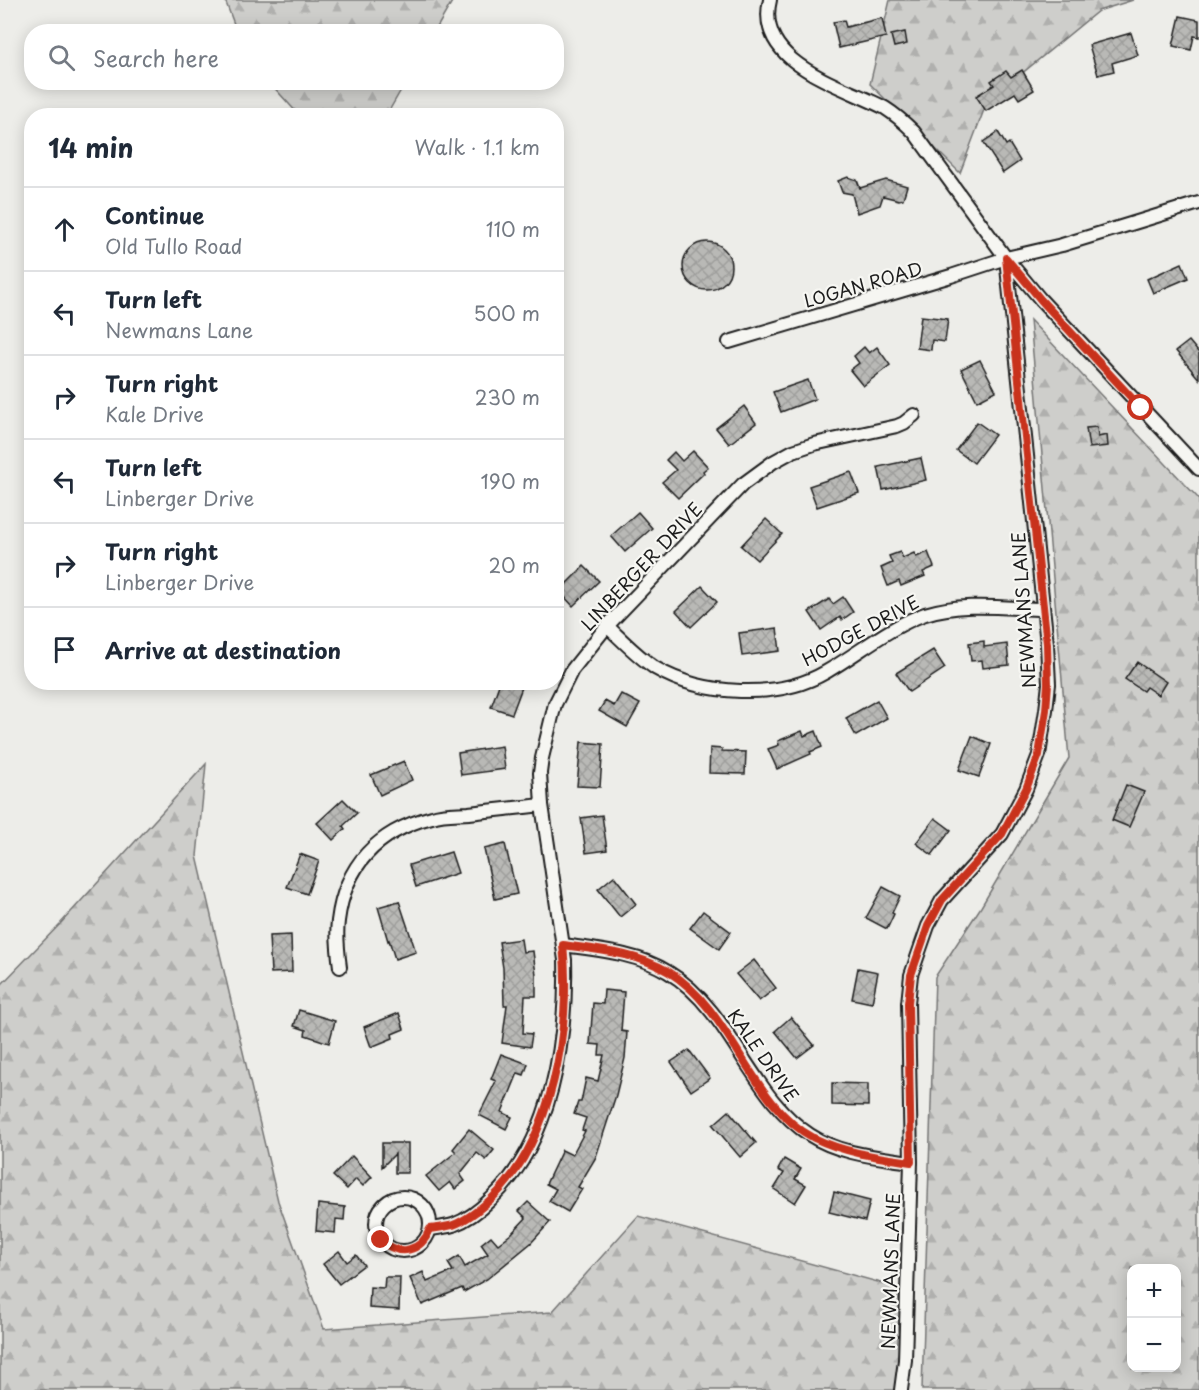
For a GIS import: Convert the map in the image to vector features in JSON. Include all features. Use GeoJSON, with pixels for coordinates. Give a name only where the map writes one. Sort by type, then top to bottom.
{"type":"FeatureCollection","features":[{"type":"Feature","properties":{"kind":"street"},"geometry":{"type":"LineString","coordinates":[[770,0],[767,16],[773,35],[781,47],[800,66],[819,79],[885,108],[899,117],[914,132],[1006,258],[1048,308],[1199,469]]}},
{"type":"Feature","properties":{"kind":"street","name":"LOGAN ROAD"},"geometry":{"type":"LineString","coordinates":[[729,342],[1006,258],[1062,245],[1199,203]]}},
{"type":"Feature","properties":{"kind":"street","name":"NEWMANS LANE"},"geometry":{"type":"LineString","coordinates":[[901,1390],[905,1360],[911,1162],[908,1003],[911,975],[928,926],[942,900],[1002,834],[1026,789],[1039,755],[1048,684],[1043,609],[1006,258]]}},
{"type":"Feature","properties":{"kind":"street","name":"LINBERGER DRIVE"},"geometry":{"type":"LineString","coordinates":[[564,685],[572,669],[607,626],[742,483],[773,462],[814,444],[897,426],[914,416]]}},
{"type":"Feature","properties":{"kind":"street","name":"HODGE DRIVE"},"geometry":{"type":"LineString","coordinates":[[607,626],[638,656],[657,669],[680,679],[703,687],[765,691],[789,686],[824,673],[880,636],[923,615],[963,606],[1043,609]]}},
{"type":"Feature","properties":{"kind":"street","name":"LINBERGER DRIVE"},"geometry":{"type":"LineString","coordinates":[[430,1229],[451,1226],[467,1218],[500,1190],[522,1164],[536,1136],[561,1047],[566,984],[563,945],[542,806],[540,773],[555,704],[562,690]]}},
{"type":"Feature","properties":{"kind":"street"},"geometry":{"type":"LineString","coordinates":[[340,967],[337,922],[343,897],[352,872],[367,852],[387,836],[408,825],[434,816],[542,806]]}},
{"type":"Feature","properties":{"kind":"street","name":"KALE DRIVE"},"geometry":{"type":"LineString","coordinates":[[563,945],[620,954],[645,961],[667,971],[682,982],[714,1014],[769,1098],[788,1119],[812,1137],[837,1148],[911,1162]]}},
{"type":"Feature","properties":{"kind":"street"},"geometry":{"type":"LineString","coordinates":[[406,1197],[415,1199],[428,1211],[430,1229],[421,1244],[413,1249],[396,1250],[381,1240],[376,1223],[378,1214],[389,1200],[406,1197]]}},
{"type":"Feature","properties":{"kind":"green space"},"geometry":{"type":"Polygon","coordinates":[[[225,0],[453,0],[439,24],[234,24],[225,0]]]}},
{"type":"Feature","properties":{"kind":"green space"},"geometry":{"type":"Polygon","coordinates":[[[890,0],[1133,0],[1098,11],[987,102],[960,173],[870,84],[890,0]]]}},
{"type":"Feature","properties":{"kind":"green space"},"geometry":{"type":"Polygon","coordinates":[[[276,90],[401,90],[391,108],[293,108],[276,90]]]}},
{"type":"Feature","properties":{"kind":"green space"},"geometry":{"type":"Polygon","coordinates":[[[1030,320],[1199,499],[1199,1390],[922,1390],[935,977],[981,907],[1069,758],[1030,320]]]}},
{"type":"Feature","properties":{"kind":"green space"},"geometry":{"type":"Polygon","coordinates":[[[206,764],[197,856],[278,1201],[324,1329],[552,1312],[638,1216],[907,1290],[901,1390],[0,1390],[0,986],[60,924],[206,764]]]}},
{"type":"Feature","properties":{"kind":"building"},"geometry":{"type":"Polygon","coordinates":[[[1180,16],[1199,20],[1199,37],[1194,36],[1191,50],[1173,46],[1180,16]]]}},
{"type":"Feature","properties":{"kind":"building"},"geometry":{"type":"Polygon","coordinates":[[[882,18],[886,37],[839,48],[833,22],[844,20],[846,27],[882,18]]]}},
{"type":"Feature","properties":{"kind":"building"},"geometry":{"type":"Polygon","coordinates":[[[905,32],[907,44],[894,47],[891,35],[905,32]]]}},
{"type":"Feature","properties":{"kind":"building"},"geometry":{"type":"Polygon","coordinates":[[[1131,33],[1138,55],[1112,63],[1114,71],[1098,75],[1089,45],[1131,33]]]}},
{"type":"Feature","properties":{"kind":"building"},"geometry":{"type":"Polygon","coordinates":[[[1022,70],[1034,90],[1019,99],[1015,93],[986,111],[976,96],[994,85],[991,81],[1006,71],[1011,77],[1022,70]]]}},
{"type":"Feature","properties":{"kind":"building"},"geometry":{"type":"Polygon","coordinates":[[[998,132],[1006,145],[1009,143],[1020,161],[1003,173],[983,142],[998,132]]]}},
{"type":"Feature","properties":{"kind":"building"},"geometry":{"type":"Polygon","coordinates":[[[848,177],[857,180],[860,188],[886,180],[907,186],[903,199],[883,196],[880,205],[857,213],[852,194],[842,192],[838,181],[848,177]]]}},
{"type":"Feature","properties":{"kind":"building"},"geometry":{"type":"Polygon","coordinates":[[[702,242],[712,242],[724,249],[731,261],[731,271],[724,283],[712,290],[702,290],[687,279],[683,271],[683,261],[694,246],[702,242]]]}},
{"type":"Feature","properties":{"kind":"building"},"geometry":{"type":"Polygon","coordinates":[[[1182,263],[1188,278],[1153,293],[1147,279],[1182,263]]]}},
{"type":"Feature","properties":{"kind":"building"},"geometry":{"type":"Polygon","coordinates":[[[921,316],[948,319],[945,342],[932,340],[931,350],[917,348],[921,316]]]}},
{"type":"Feature","properties":{"kind":"building"},"geometry":{"type":"Polygon","coordinates":[[[1189,341],[1199,353],[1199,379],[1176,351],[1189,341]]]}},
{"type":"Feature","properties":{"kind":"building"},"geometry":{"type":"Polygon","coordinates":[[[864,347],[869,353],[877,347],[890,365],[863,386],[850,370],[859,363],[854,356],[864,347]]]}},
{"type":"Feature","properties":{"kind":"building"},"geometry":{"type":"Polygon","coordinates":[[[980,360],[996,391],[977,401],[961,369],[980,360]]]}},
{"type":"Feature","properties":{"kind":"building"},"geometry":{"type":"Polygon","coordinates":[[[808,380],[815,399],[781,412],[773,392],[808,380]]]}},
{"type":"Feature","properties":{"kind":"building"},"geometry":{"type":"Polygon","coordinates":[[[744,406],[756,423],[729,444],[716,428],[744,406]]]}},
{"type":"Feature","properties":{"kind":"building"},"geometry":{"type":"Polygon","coordinates":[[[977,422],[995,435],[974,463],[956,450],[977,422]]]}},
{"type":"Feature","properties":{"kind":"building"},"geometry":{"type":"Polygon","coordinates":[[[1097,427],[1098,437],[1107,435],[1108,446],[1089,448],[1086,428],[1097,427]]]}},
{"type":"Feature","properties":{"kind":"building"},"geometry":{"type":"Polygon","coordinates":[[[693,451],[708,467],[678,498],[662,482],[676,470],[666,460],[674,452],[682,461],[693,451]]]}},
{"type":"Feature","properties":{"kind":"building"},"geometry":{"type":"Polygon","coordinates":[[[921,458],[926,480],[883,490],[878,467],[921,458]]]}},
{"type":"Feature","properties":{"kind":"building"},"geometry":{"type":"Polygon","coordinates":[[[851,472],[859,493],[817,507],[809,486],[851,472]]]}},
{"type":"Feature","properties":{"kind":"building"},"geometry":{"type":"Polygon","coordinates":[[[638,512],[652,528],[625,552],[611,536],[638,512]]]}},
{"type":"Feature","properties":{"kind":"building"},"geometry":{"type":"Polygon","coordinates":[[[766,519],[782,534],[757,560],[741,546],[766,519]]]}},
{"type":"Feature","properties":{"kind":"building"},"geometry":{"type":"Polygon","coordinates":[[[900,552],[903,558],[914,553],[916,557],[928,552],[934,567],[923,572],[925,576],[901,586],[899,581],[888,586],[881,568],[892,563],[889,556],[900,552]]]}},
{"type":"Feature","properties":{"kind":"building"},"geometry":{"type":"Polygon","coordinates":[[[584,566],[599,581],[573,606],[564,596],[564,586],[584,566]]]}},
{"type":"Feature","properties":{"kind":"building"},"geometry":{"type":"Polygon","coordinates":[[[702,586],[717,602],[691,627],[676,611],[702,586]]]}},
{"type":"Feature","properties":{"kind":"building"},"geometry":{"type":"Polygon","coordinates":[[[843,597],[853,612],[842,620],[840,617],[821,630],[809,612],[829,599],[833,604],[843,597]]]}},
{"type":"Feature","properties":{"kind":"building"},"geometry":{"type":"Polygon","coordinates":[[[777,628],[780,651],[742,656],[739,633],[777,628]]]}},
{"type":"Feature","properties":{"kind":"building"},"geometry":{"type":"Polygon","coordinates":[[[984,641],[984,647],[1007,644],[1009,665],[983,668],[982,660],[971,661],[969,643],[984,641]]]}},
{"type":"Feature","properties":{"kind":"building"},"geometry":{"type":"Polygon","coordinates":[[[933,650],[945,668],[909,692],[896,673],[933,650]]]}},
{"type":"Feature","properties":{"kind":"building"},"geometry":{"type":"Polygon","coordinates":[[[1137,662],[1166,682],[1158,695],[1146,687],[1143,691],[1125,679],[1137,662]]]}},
{"type":"Feature","properties":{"kind":"building"},"geometry":{"type":"Polygon","coordinates":[[[497,690],[521,690],[512,714],[491,707],[497,690]]]}},
{"type":"Feature","properties":{"kind":"building"},"geometry":{"type":"Polygon","coordinates":[[[621,694],[640,704],[627,727],[599,711],[605,701],[614,706],[621,694]]]}},
{"type":"Feature","properties":{"kind":"building"},"geometry":{"type":"Polygon","coordinates":[[[877,700],[887,718],[856,736],[846,718],[877,700]]]}},
{"type":"Feature","properties":{"kind":"building"},"geometry":{"type":"Polygon","coordinates":[[[802,731],[804,736],[816,731],[822,747],[777,769],[768,749],[779,745],[778,741],[802,731]]]}},
{"type":"Feature","properties":{"kind":"building"},"geometry":{"type":"Polygon","coordinates":[[[972,736],[991,744],[979,777],[959,770],[972,736]]]}},
{"type":"Feature","properties":{"kind":"building"},"geometry":{"type":"Polygon","coordinates":[[[581,742],[603,744],[600,787],[577,786],[581,742]]]}},
{"type":"Feature","properties":{"kind":"building"},"geometry":{"type":"Polygon","coordinates":[[[502,746],[505,769],[461,775],[458,753],[502,746]]]}},
{"type":"Feature","properties":{"kind":"building"},"geometry":{"type":"Polygon","coordinates":[[[710,748],[746,752],[745,774],[709,773],[710,748]]]}},
{"type":"Feature","properties":{"kind":"building"},"geometry":{"type":"Polygon","coordinates":[[[404,761],[412,780],[380,795],[371,775],[404,761]]]}},
{"type":"Feature","properties":{"kind":"building"},"geometry":{"type":"Polygon","coordinates":[[[1126,785],[1144,792],[1129,827],[1112,820],[1126,785]]]}},
{"type":"Feature","properties":{"kind":"building"},"geometry":{"type":"Polygon","coordinates":[[[343,799],[357,813],[343,826],[345,829],[333,840],[317,823],[343,799]]]}},
{"type":"Feature","properties":{"kind":"building"},"geometry":{"type":"Polygon","coordinates":[[[602,815],[607,850],[586,853],[581,818],[602,815]]]}},
{"type":"Feature","properties":{"kind":"building"},"geometry":{"type":"Polygon","coordinates":[[[935,818],[951,830],[932,855],[916,843],[935,818]]]}},
{"type":"Feature","properties":{"kind":"building"},"geometry":{"type":"Polygon","coordinates":[[[505,844],[517,894],[495,899],[484,849],[505,844]]]}},
{"type":"Feature","properties":{"kind":"building"},"geometry":{"type":"Polygon","coordinates":[[[451,852],[458,873],[416,887],[409,865],[451,852]]]}},
{"type":"Feature","properties":{"kind":"building"},"geometry":{"type":"Polygon","coordinates":[[[300,854],[319,861],[307,894],[287,887],[300,854]]]}},
{"type":"Feature","properties":{"kind":"building"},"geometry":{"type":"Polygon","coordinates":[[[614,876],[636,904],[620,917],[598,889],[614,876]]]}},
{"type":"Feature","properties":{"kind":"building"},"geometry":{"type":"Polygon","coordinates":[[[883,887],[900,896],[887,929],[866,918],[883,887]]]}},
{"type":"Feature","properties":{"kind":"building"},"geometry":{"type":"Polygon","coordinates":[[[399,901],[416,952],[395,959],[378,907],[399,901]]]}},
{"type":"Feature","properties":{"kind":"building"},"geometry":{"type":"Polygon","coordinates":[[[703,911],[731,932],[719,949],[690,928],[703,911]]]}},
{"type":"Feature","properties":{"kind":"building"},"geometry":{"type":"Polygon","coordinates":[[[291,935],[292,972],[271,973],[269,936],[291,935]]]}},
{"type":"Feature","properties":{"kind":"building"},"geometry":{"type":"Polygon","coordinates":[[[521,939],[523,952],[533,951],[536,975],[536,996],[525,996],[523,1033],[532,1034],[530,1047],[502,1043],[507,1005],[504,1005],[503,968],[499,942],[521,939]]]}},
{"type":"Feature","properties":{"kind":"building"},"geometry":{"type":"Polygon","coordinates":[[[754,960],[776,988],[759,1001],[736,974],[754,960]]]}},
{"type":"Feature","properties":{"kind":"building"},"geometry":{"type":"Polygon","coordinates":[[[858,968],[878,972],[872,1003],[852,999],[858,968]]]}},
{"type":"Feature","properties":{"kind":"building"},"geometry":{"type":"Polygon","coordinates":[[[604,990],[624,992],[621,1031],[627,1032],[625,1058],[596,1157],[578,1187],[582,1189],[568,1212],[549,1201],[556,1189],[546,1184],[562,1150],[572,1155],[585,1131],[582,1130],[586,1118],[574,1114],[578,1102],[581,1102],[586,1078],[598,1081],[604,1055],[599,1055],[600,1045],[590,1044],[593,1003],[603,1004],[604,990]]]}},
{"type":"Feature","properties":{"kind":"building"},"geometry":{"type":"Polygon","coordinates":[[[299,1010],[335,1021],[329,1043],[305,1035],[306,1030],[294,1026],[299,1010]]]}},
{"type":"Feature","properties":{"kind":"building"},"geometry":{"type":"Polygon","coordinates":[[[399,1013],[404,1029],[392,1034],[393,1038],[371,1047],[364,1027],[399,1013]]]}},
{"type":"Feature","properties":{"kind":"building"},"geometry":{"type":"Polygon","coordinates":[[[791,1017],[814,1045],[797,1058],[775,1031],[791,1017]]]}},
{"type":"Feature","properties":{"kind":"building"},"geometry":{"type":"Polygon","coordinates":[[[689,1050],[710,1078],[691,1091],[671,1062],[689,1050]]]}},
{"type":"Feature","properties":{"kind":"building"},"geometry":{"type":"Polygon","coordinates":[[[501,1054],[528,1064],[524,1075],[518,1073],[502,1112],[512,1117],[506,1129],[479,1115],[496,1081],[491,1079],[501,1054]]]}},
{"type":"Feature","properties":{"kind":"building"},"geometry":{"type":"Polygon","coordinates":[[[832,1083],[868,1084],[868,1106],[832,1105],[832,1083]]]}},
{"type":"Feature","properties":{"kind":"building"},"geometry":{"type":"Polygon","coordinates":[[[729,1111],[756,1143],[740,1157],[713,1125],[729,1111]]]}},
{"type":"Feature","properties":{"kind":"building"},"geometry":{"type":"Polygon","coordinates":[[[469,1129],[494,1150],[486,1160],[477,1153],[460,1174],[465,1181],[455,1189],[450,1182],[439,1191],[426,1176],[456,1152],[453,1149],[469,1129]]]}},
{"type":"Feature","properties":{"kind":"building"},"geometry":{"type":"Polygon","coordinates":[[[382,1143],[408,1143],[408,1173],[395,1173],[395,1154],[382,1167],[382,1143]]]}},
{"type":"Feature","properties":{"kind":"building"},"geometry":{"type":"Polygon","coordinates":[[[352,1156],[372,1177],[363,1186],[356,1179],[347,1189],[333,1176],[352,1156]]]}},
{"type":"Feature","properties":{"kind":"building"},"geometry":{"type":"Polygon","coordinates":[[[784,1159],[801,1169],[795,1179],[806,1185],[795,1203],[774,1189],[784,1173],[778,1170],[784,1159]]]}},
{"type":"Feature","properties":{"kind":"building"},"geometry":{"type":"Polygon","coordinates":[[[834,1192],[870,1201],[865,1221],[829,1212],[834,1192]]]}},
{"type":"Feature","properties":{"kind":"building"},"geometry":{"type":"Polygon","coordinates":[[[528,1202],[550,1222],[531,1243],[487,1279],[464,1292],[462,1288],[422,1305],[410,1278],[423,1272],[427,1282],[453,1271],[448,1263],[459,1256],[465,1267],[488,1254],[481,1244],[491,1236],[498,1244],[511,1234],[526,1218],[519,1211],[528,1202]]]}},
{"type":"Feature","properties":{"kind":"building"},"geometry":{"type":"Polygon","coordinates":[[[318,1204],[345,1207],[344,1220],[336,1219],[335,1233],[316,1231],[318,1204]]]}},
{"type":"Feature","properties":{"kind":"building"},"geometry":{"type":"Polygon","coordinates":[[[339,1251],[347,1262],[356,1255],[364,1265],[339,1284],[323,1264],[339,1251]]]}},
{"type":"Feature","properties":{"kind":"building"},"geometry":{"type":"Polygon","coordinates":[[[385,1277],[400,1277],[399,1310],[369,1308],[370,1287],[384,1288],[385,1277]]]}},
{"type":"Feature","properties":{"kind":"route"},"geometry":{"type":"LineString","coordinates":[[381,1240],[396,1250],[413,1249],[427,1237],[430,1229],[451,1226],[482,1207],[522,1164],[536,1136],[561,1047],[566,984],[563,945],[620,954],[645,961],[667,971],[682,982],[714,1014],[769,1098],[788,1119],[812,1137],[837,1148],[911,1162],[908,1003],[911,975],[928,926],[942,900],[1002,834],[1026,789],[1039,755],[1046,710],[1047,644],[1006,258],[1041,300],[1141,408]]}}]}
